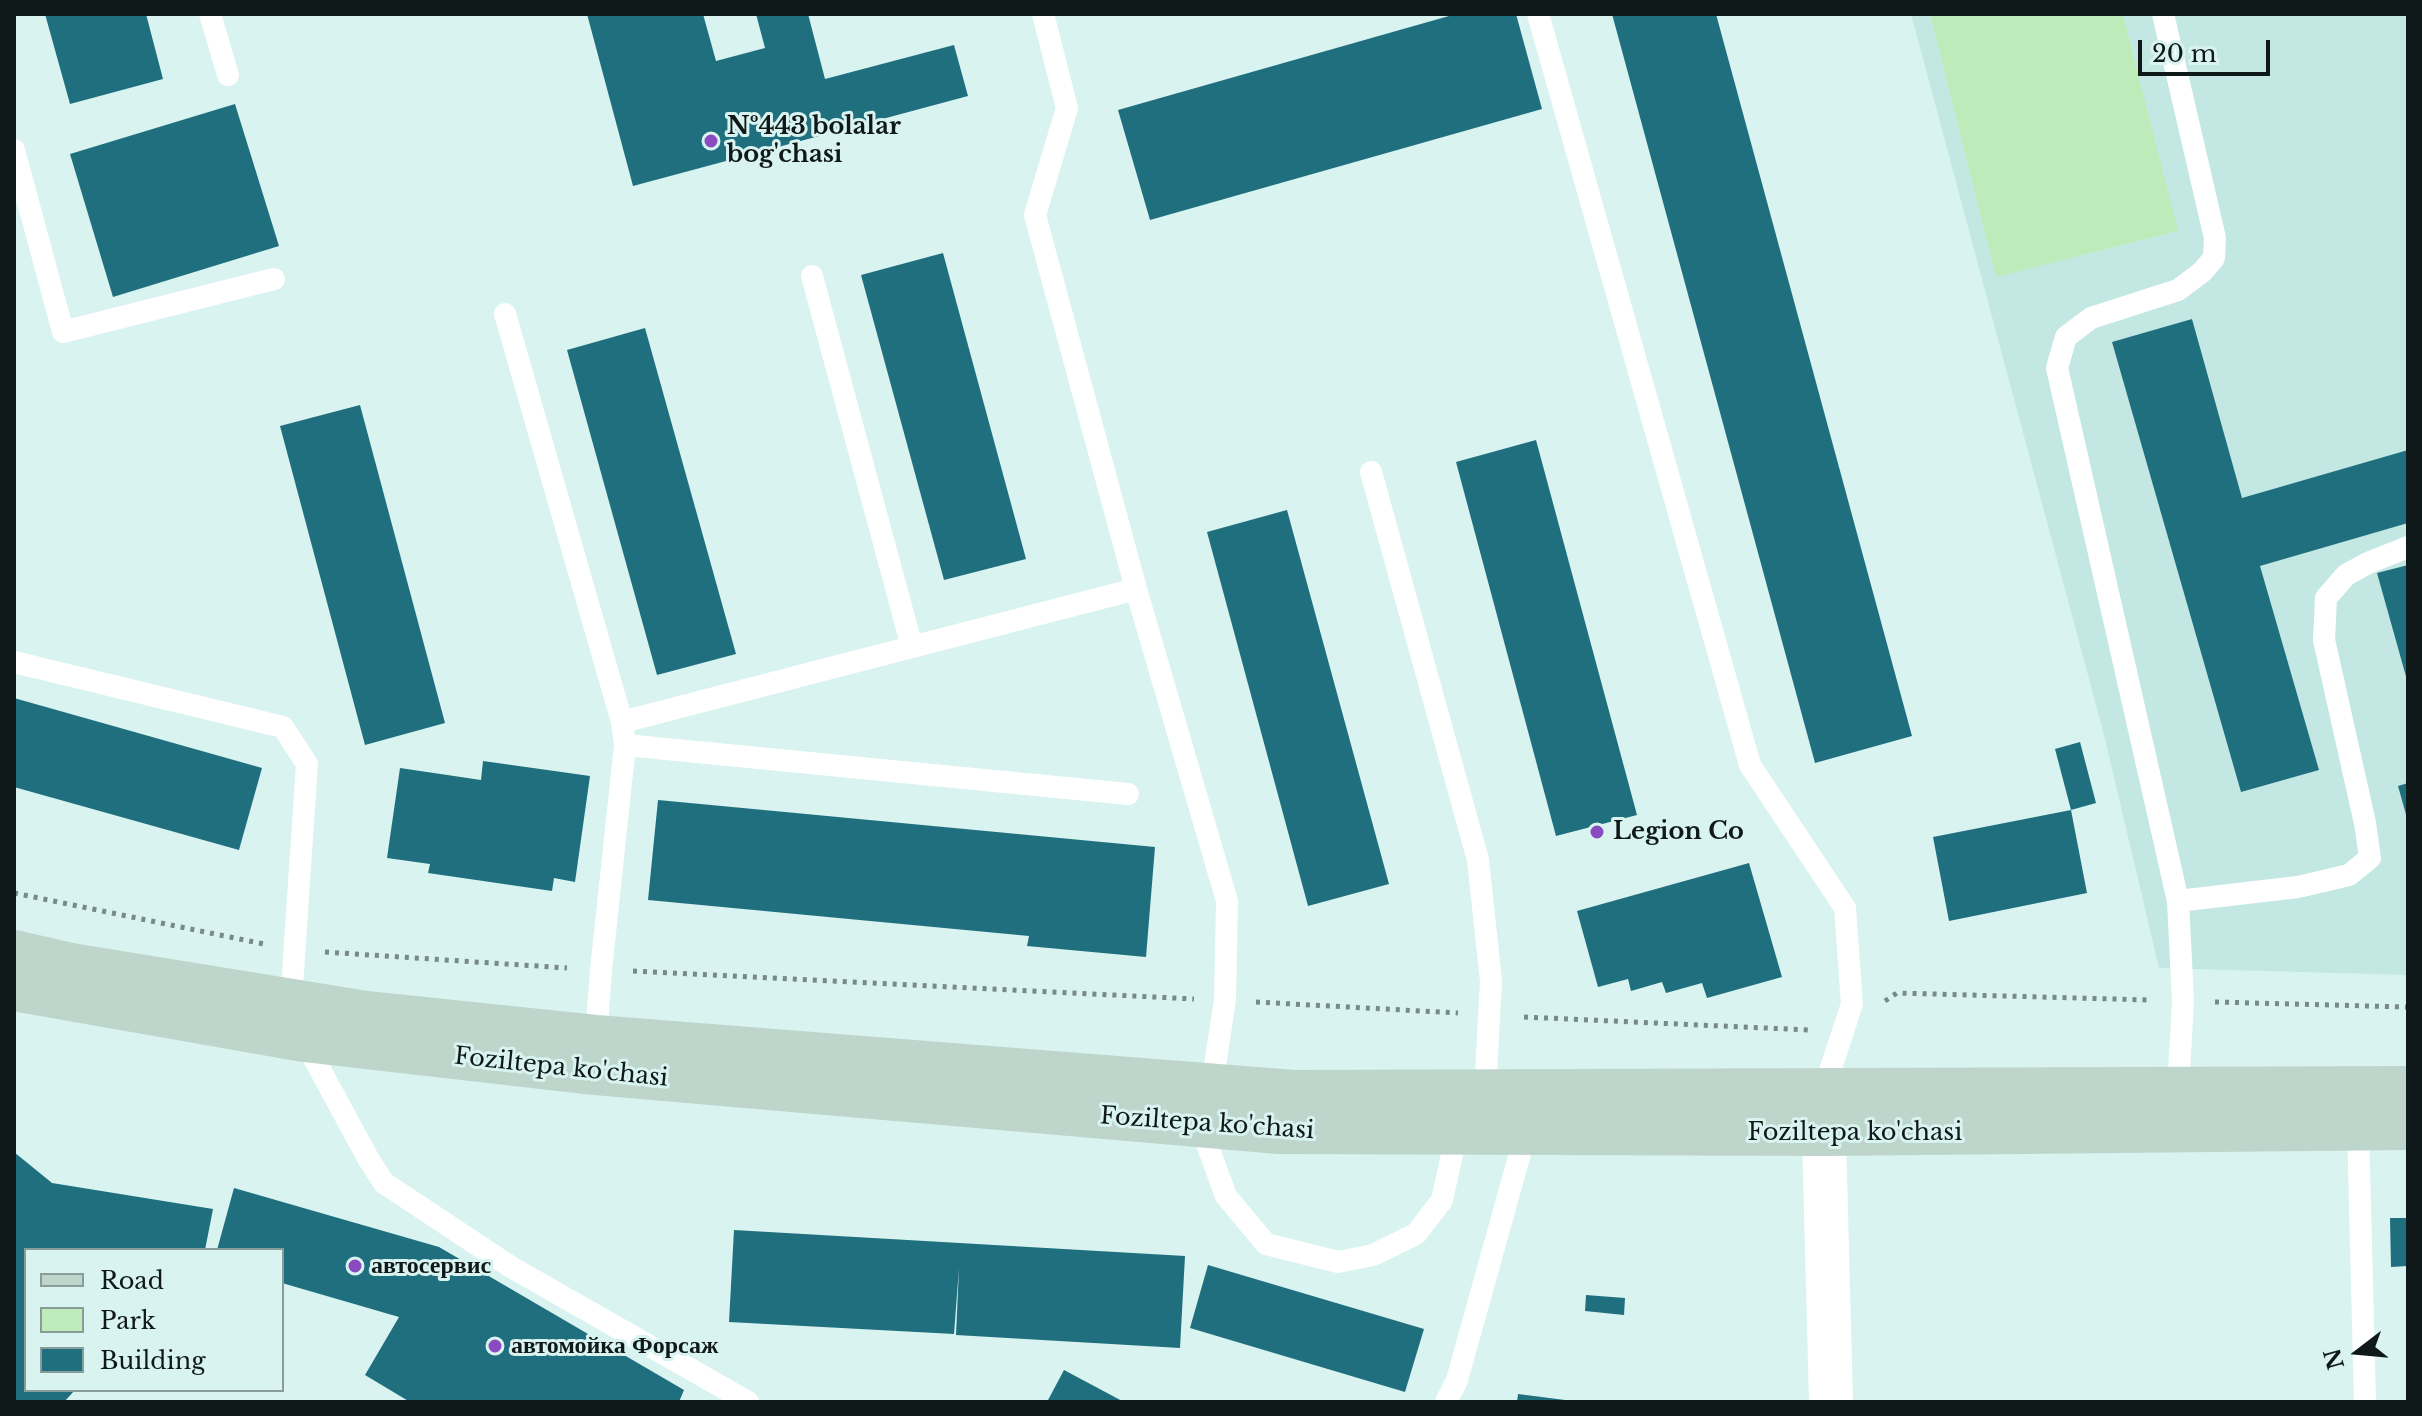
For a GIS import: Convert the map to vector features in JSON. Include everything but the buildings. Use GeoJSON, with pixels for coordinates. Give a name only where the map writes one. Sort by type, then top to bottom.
{"type":"FeatureCollection","features":[{"type":"Feature","properties":{"kind":"main road","name":"Foziltepa ko'chasi"},"geometry":{"type":"LineString","coordinates":[[14,952],[298,1020],[584,1072],[1206,1105],[1294,1092],[2408,1088]]}},
{"type":"Feature","properties":{"kind":"main road","name":"Foziltepa ko'chasi"},"geometry":{"type":"LineString","coordinates":[[14,989],[298,1020],[366,1013],[1206,1105],[1279,1132],[1826,1134],[2408,1128]]}},
{"type":"Feature","properties":{"kind":"street"},"geometry":{"type":"LineString","coordinates":[[1823,1092],[1831,1402]]}},
{"type":"Feature","properties":{"kind":"lane"},"geometry":{"type":"LineString","coordinates":[[210,14],[228,75]]}},
{"type":"Feature","properties":{"kind":"lane"},"geometry":{"type":"LineString","coordinates":[[1043,14],[1067,108],[1035,215],[1136,589],[1227,901],[1225,1000],[1206,1105],[1226,1196],[1266,1244],[1338,1262],[1373,1255],[1416,1234],[1442,1200],[1457,1132]]}},
{"type":"Feature","properties":{"kind":"lane"},"geometry":{"type":"LineString","coordinates":[[1538,14],[1750,765],[1845,908],[1852,1004],[1823,1092]]}},
{"type":"Feature","properties":{"kind":"lane"},"geometry":{"type":"LineString","coordinates":[[2165,14],[2215,238],[2214,258],[2202,272],[2178,290],[2091,318],[2066,337],[2057,368],[2178,901],[2183,1001],[2178,1090]]}},
{"type":"Feature","properties":{"kind":"lane"},"geometry":{"type":"LineString","coordinates":[[14,150],[63,332],[274,279]]}},
{"type":"Feature","properties":{"kind":"lane"},"geometry":{"type":"LineString","coordinates":[[812,276],[912,647]]}},
{"type":"Feature","properties":{"kind":"lane"},"geometry":{"type":"LineString","coordinates":[[505,314],[622,722],[625,745],[596,1037]]}},
{"type":"Feature","properties":{"kind":"lane"},"geometry":{"type":"LineString","coordinates":[[1371,472],[1478,860],[1491,981],[1485,1091]]}},
{"type":"Feature","properties":{"kind":"lane"},"geometry":{"type":"LineString","coordinates":[[2178,901],[2298,887],[2349,875],[2370,858],[2324,640],[2326,598],[2346,575],[2408,547]]}},
{"type":"Feature","properties":{"kind":"lane"},"geometry":{"type":"LineString","coordinates":[[622,722],[1136,589]]}},
{"type":"Feature","properties":{"kind":"lane"},"geometry":{"type":"LineString","coordinates":[[14,662],[283,727],[307,764],[298,1020],[369,1160],[384,1183],[511,1267],[748,1402]]}},
{"type":"Feature","properties":{"kind":"lane"},"geometry":{"type":"LineString","coordinates":[[625,745],[1128,794]]}},
{"type":"Feature","properties":{"kind":"lane"},"geometry":{"type":"LineString","coordinates":[[2358,1128],[2365,1402]]}},
{"type":"Feature","properties":{"kind":"lane"},"geometry":{"type":"LineString","coordinates":[[1446,1402],[1457,1380],[1526,1132]]}},
{"type":"Feature","properties":{"kind":"shaded area"},"geometry":{"type":"Polygon","coordinates":[[[1911,14],[2408,14],[2408,975],[2159,968],[2104,735],[1911,14]]]}},
{"type":"Feature","properties":{"kind":"green space"},"geometry":{"type":"Polygon","coordinates":[[[1930,14],[2123,14],[2178,231],[1996,277],[1930,14]]]}},
{"type":"Feature","properties":{"kind":"place","name":"№443 bolalar bog'chasi"},"geometry":{"type":"Point","coordinates":[711,141]}},
{"type":"Feature","properties":{"kind":"place","name":"Legion Co"},"geometry":{"type":"Point","coordinates":[1597,832]}},
{"type":"Feature","properties":{"kind":"place","name":"автосервис"},"geometry":{"type":"Point","coordinates":[355,1266]}},
{"type":"Feature","properties":{"kind":"place","name":"автомойка Форсаж"},"geometry":{"type":"Point","coordinates":[495,1346]}}]}
